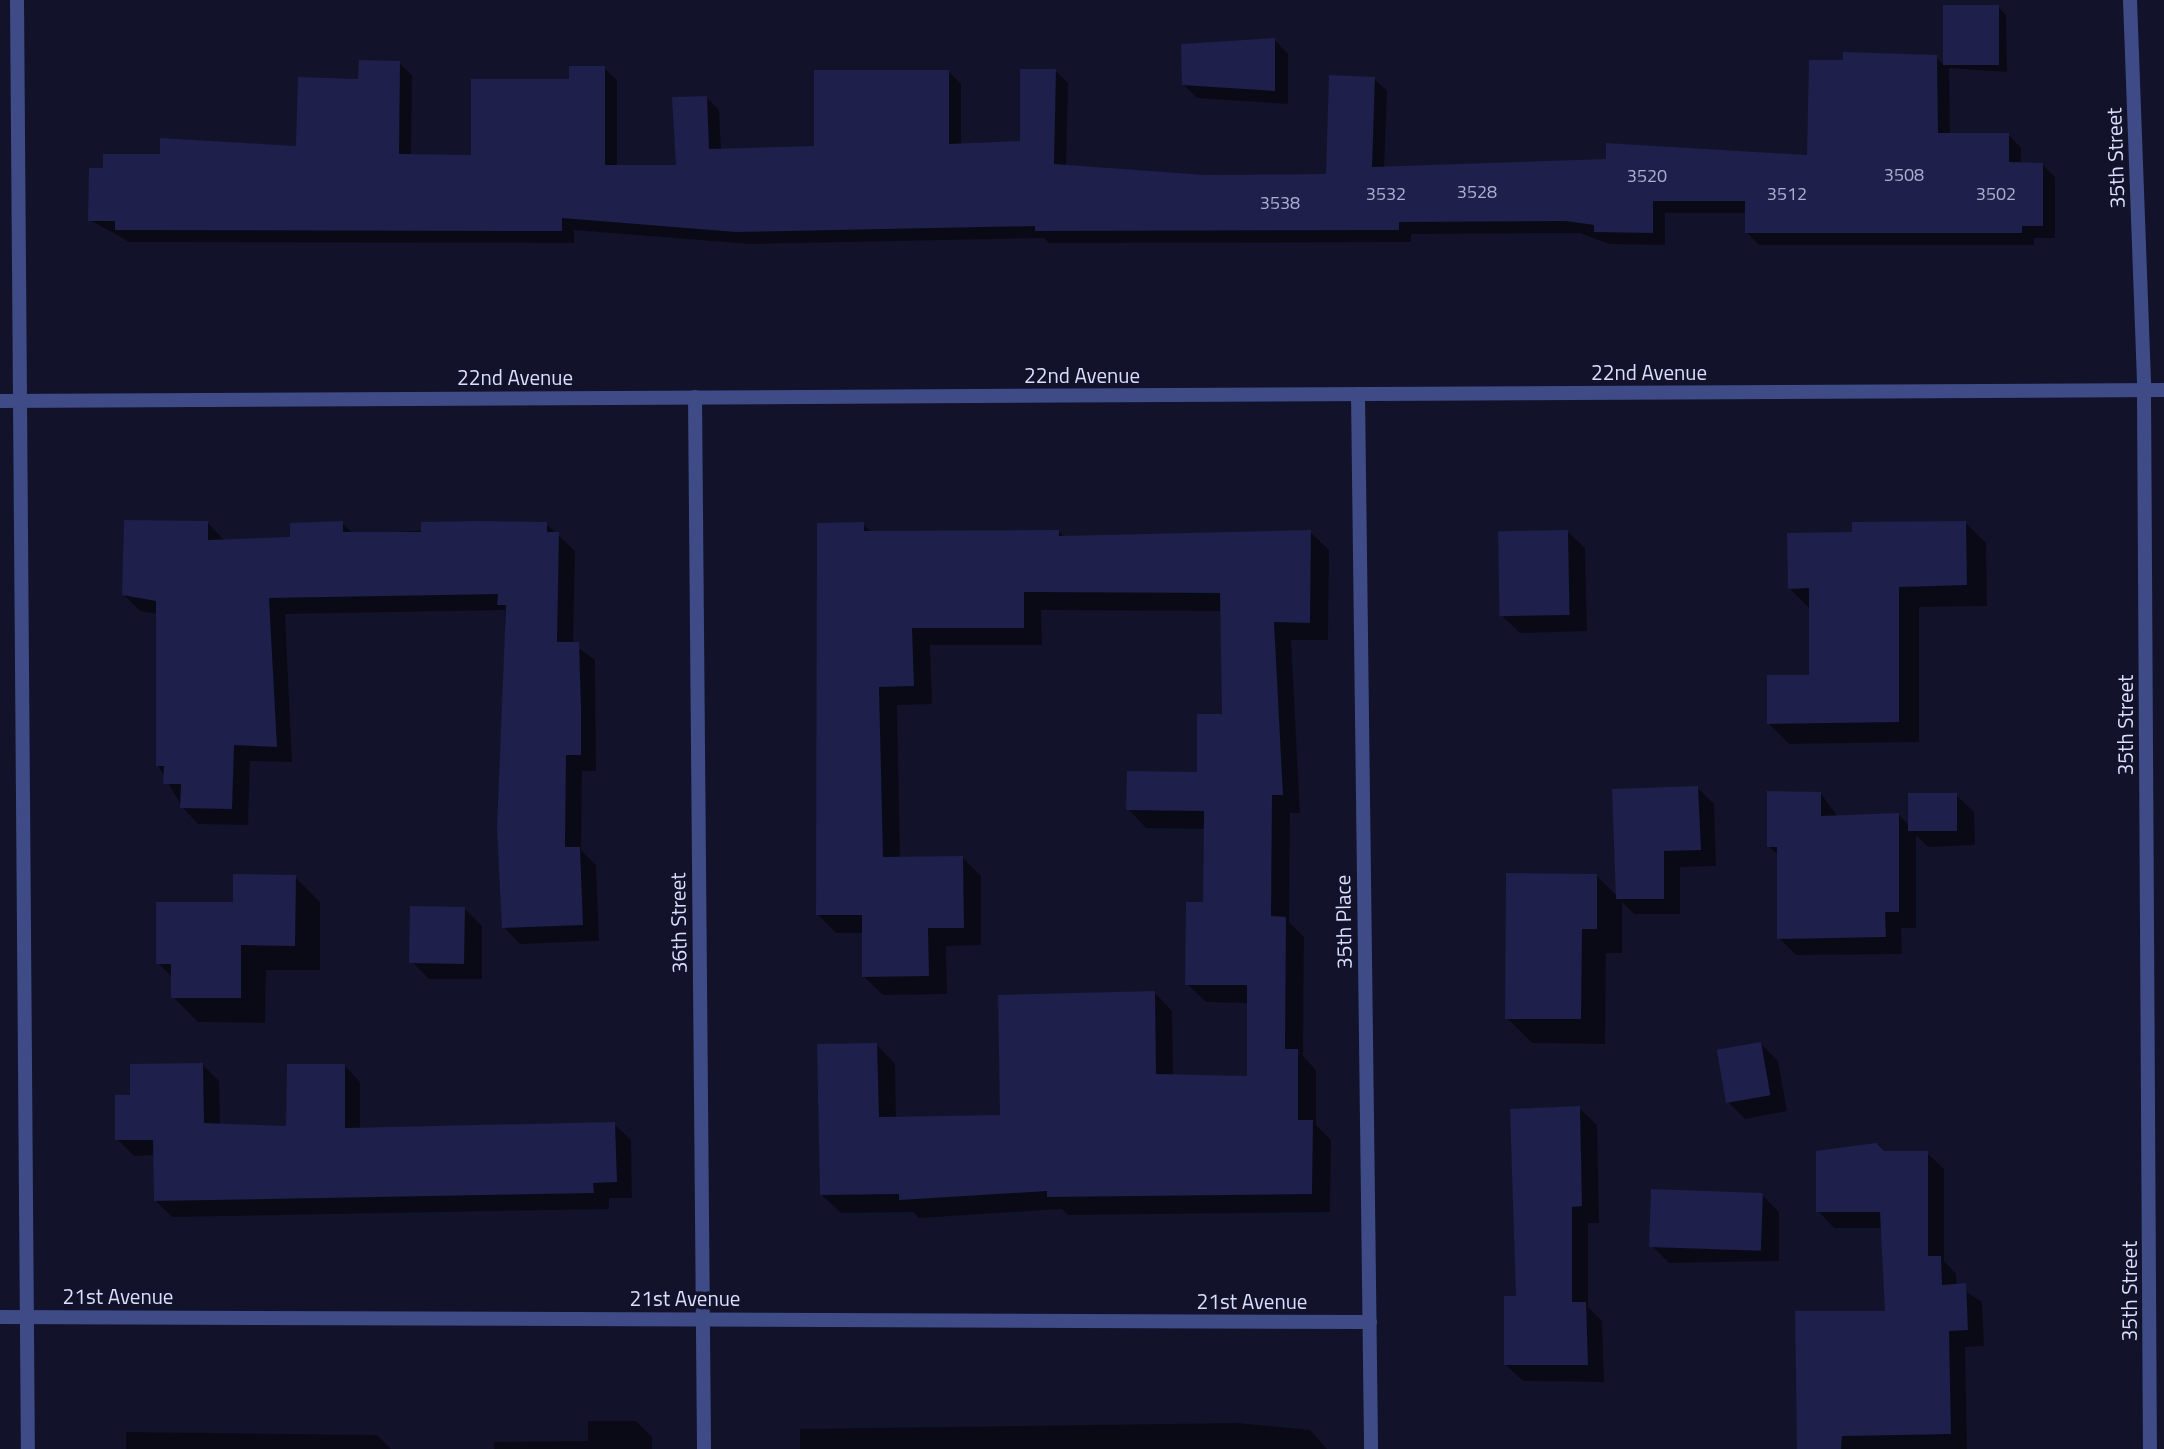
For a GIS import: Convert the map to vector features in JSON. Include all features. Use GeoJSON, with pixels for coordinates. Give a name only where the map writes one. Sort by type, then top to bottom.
{"type":"FeatureCollection","features":[{"type":"Feature","properties":{"kind":"street"},"geometry":{"type":"LineString","coordinates":[[17,0],[28,1449]]}},
{"type":"Feature","properties":{"kind":"street","name":"35th Street"},"geometry":{"type":"LineString","coordinates":[[2130,0],[2144,390],[2157,1317],[2150,1449]]}},
{"type":"Feature","properties":{"kind":"street","name":"22nd Avenue"},"geometry":{"type":"LineString","coordinates":[[0,401],[2164,390]]}},
{"type":"Feature","properties":{"kind":"street","name":"35th Place"},"geometry":{"type":"LineString","coordinates":[[1358,394],[1371,1449]]}},
{"type":"Feature","properties":{"kind":"street","name":"36th Street"},"geometry":{"type":"LineString","coordinates":[[695,397],[704,1449]]}},
{"type":"Feature","properties":{"kind":"street","name":"21st Avenue"},"geometry":{"type":"LineString","coordinates":[[0,1317],[1370,1322]]}},
{"type":"Feature","properties":{"kind":"building"},"geometry":{"type":"Polygon","coordinates":[[[1943,5],[1999,5],[1999,65],[1943,65],[1943,5]]]}},
{"type":"Feature","properties":{"kind":"building"},"geometry":{"type":"Polygon","coordinates":[[[1275,38],[1275,91],[1182,85],[1181,44],[1275,38]]]}},
{"type":"Feature","properties":{"kind":"building"},"geometry":{"type":"Polygon","coordinates":[[[1843,52],[1937,55],[1938,133],[2009,133],[2009,162],[2043,163],[2043,226],[2022,226],[2022,233],[1745,233],[1745,201],[1653,201],[1653,233],[1594,232],[1594,225],[1566,221],[1399,222],[1399,230],[1035,231],[1035,226],[736,232],[562,218],[562,231],[115,230],[115,221],[88,221],[89,168],[103,168],[103,154],[160,154],[160,138],[296,146],[298,77],[358,79],[359,60],[400,61],[399,154],[471,155],[471,79],[569,79],[569,66],[605,66],[605,165],[676,165],[672,97],[707,96],[709,149],[814,146],[814,70],[949,70],[949,144],[1020,141],[1020,69],[1056,69],[1054,164],[1205,175],[1326,174],[1329,75],[1375,77],[1372,167],[1606,159],[1606,143],[1807,155],[1809,60],[1843,60],[1843,52]]]}},
{"type":"Feature","properties":{"kind":"building"},"geometry":{"type":"Polygon","coordinates":[[[124,520],[208,521],[208,540],[290,537],[290,523],[343,521],[343,532],[421,532],[421,522],[479,521],[547,522],[547,532],[559,532],[557,642],[579,642],[581,755],[566,755],[565,847],[580,847],[583,925],[502,928],[497,828],[506,605],[497,605],[498,594],[269,598],[277,747],[234,745],[232,809],[180,808],[181,784],[163,784],[164,766],[156,766],[156,601],[122,595],[124,520]]]}},
{"type":"Feature","properties":{"kind":"building"},"geometry":{"type":"Polygon","coordinates":[[[1966,521],[1967,585],[1899,587],[1899,722],[1767,724],[1767,675],[1809,675],[1809,588],[1788,589],[1787,533],[1852,532],[1852,522],[1966,521]]]}},
{"type":"Feature","properties":{"kind":"building"},"geometry":{"type":"Polygon","coordinates":[[[864,522],[864,531],[1059,530],[1059,536],[1311,530],[1310,623],[1274,622],[1283,795],[1272,795],[1271,916],[1286,917],[1285,1049],[1298,1049],[1298,1120],[1313,1120],[1312,1194],[1047,1197],[1047,1191],[899,1200],[899,1194],[820,1195],[817,1044],[877,1043],[879,1117],[1000,1115],[998,995],[1155,991],[1156,1074],[1247,1076],[1247,985],[1185,985],[1186,902],[1203,902],[1204,811],[1126,810],[1127,771],[1197,772],[1197,714],[1222,714],[1220,593],[1024,592],[1024,628],[912,628],[914,686],[879,687],[883,857],[963,856],[964,928],[928,928],[929,976],[862,977],[862,915],[816,915],[817,523],[864,522]]]}},
{"type":"Feature","properties":{"kind":"building"},"geometry":{"type":"Polygon","coordinates":[[[1568,530],[1569,615],[1499,616],[1498,531],[1568,530]]]}},
{"type":"Feature","properties":{"kind":"building"},"geometry":{"type":"Polygon","coordinates":[[[1698,786],[1701,850],[1664,851],[1664,899],[1616,899],[1612,789],[1698,786]]]}},
{"type":"Feature","properties":{"kind":"building"},"geometry":{"type":"Polygon","coordinates":[[[1767,791],[1821,792],[1821,816],[1899,813],[1899,912],[1885,912],[1886,937],[1777,939],[1777,847],[1767,847],[1767,791]]]}},
{"type":"Feature","properties":{"kind":"building"},"geometry":{"type":"Polygon","coordinates":[[[1908,793],[1957,793],[1957,831],[1908,831],[1908,793]]]}},
{"type":"Feature","properties":{"kind":"building"},"geometry":{"type":"Polygon","coordinates":[[[1506,873],[1597,874],[1597,929],[1582,929],[1581,1019],[1505,1019],[1506,873]]]}},
{"type":"Feature","properties":{"kind":"building"},"geometry":{"type":"Polygon","coordinates":[[[233,874],[296,875],[295,946],[241,945],[241,998],[171,998],[171,964],[156,964],[156,902],[233,902],[233,874]]]}},
{"type":"Feature","properties":{"kind":"building"},"geometry":{"type":"Polygon","coordinates":[[[410,906],[465,907],[464,964],[409,963],[410,906]]]}},
{"type":"Feature","properties":{"kind":"building"},"geometry":{"type":"Polygon","coordinates":[[[1761,1042],[1770,1095],[1726,1103],[1717,1050],[1761,1042]]]}},
{"type":"Feature","properties":{"kind":"building"},"geometry":{"type":"Polygon","coordinates":[[[203,1063],[204,1123],[286,1126],[287,1064],[345,1064],[345,1128],[615,1122],[617,1182],[593,1183],[594,1193],[154,1201],[153,1140],[115,1140],[115,1095],[130,1095],[130,1064],[203,1063]]]}},
{"type":"Feature","properties":{"kind":"building"},"geometry":{"type":"Polygon","coordinates":[[[1580,1106],[1582,1206],[1572,1207],[1572,1302],[1586,1302],[1588,1365],[1504,1365],[1504,1296],[1516,1296],[1510,1109],[1580,1106]]]}},
{"type":"Feature","properties":{"kind":"building"},"geometry":{"type":"Polygon","coordinates":[[[1876,1143],[1884,1151],[1928,1151],[1928,1256],[1941,1256],[1942,1285],[1966,1283],[1968,1330],[1949,1331],[1951,1434],[1842,1436],[1841,1449],[1797,1449],[1795,1311],[1885,1311],[1880,1212],[1816,1212],[1816,1151],[1876,1143]]]}},
{"type":"Feature","properties":{"kind":"building"},"geometry":{"type":"Polygon","coordinates":[[[1651,1189],[1763,1193],[1761,1251],[1649,1247],[1651,1189]]]}}]}
